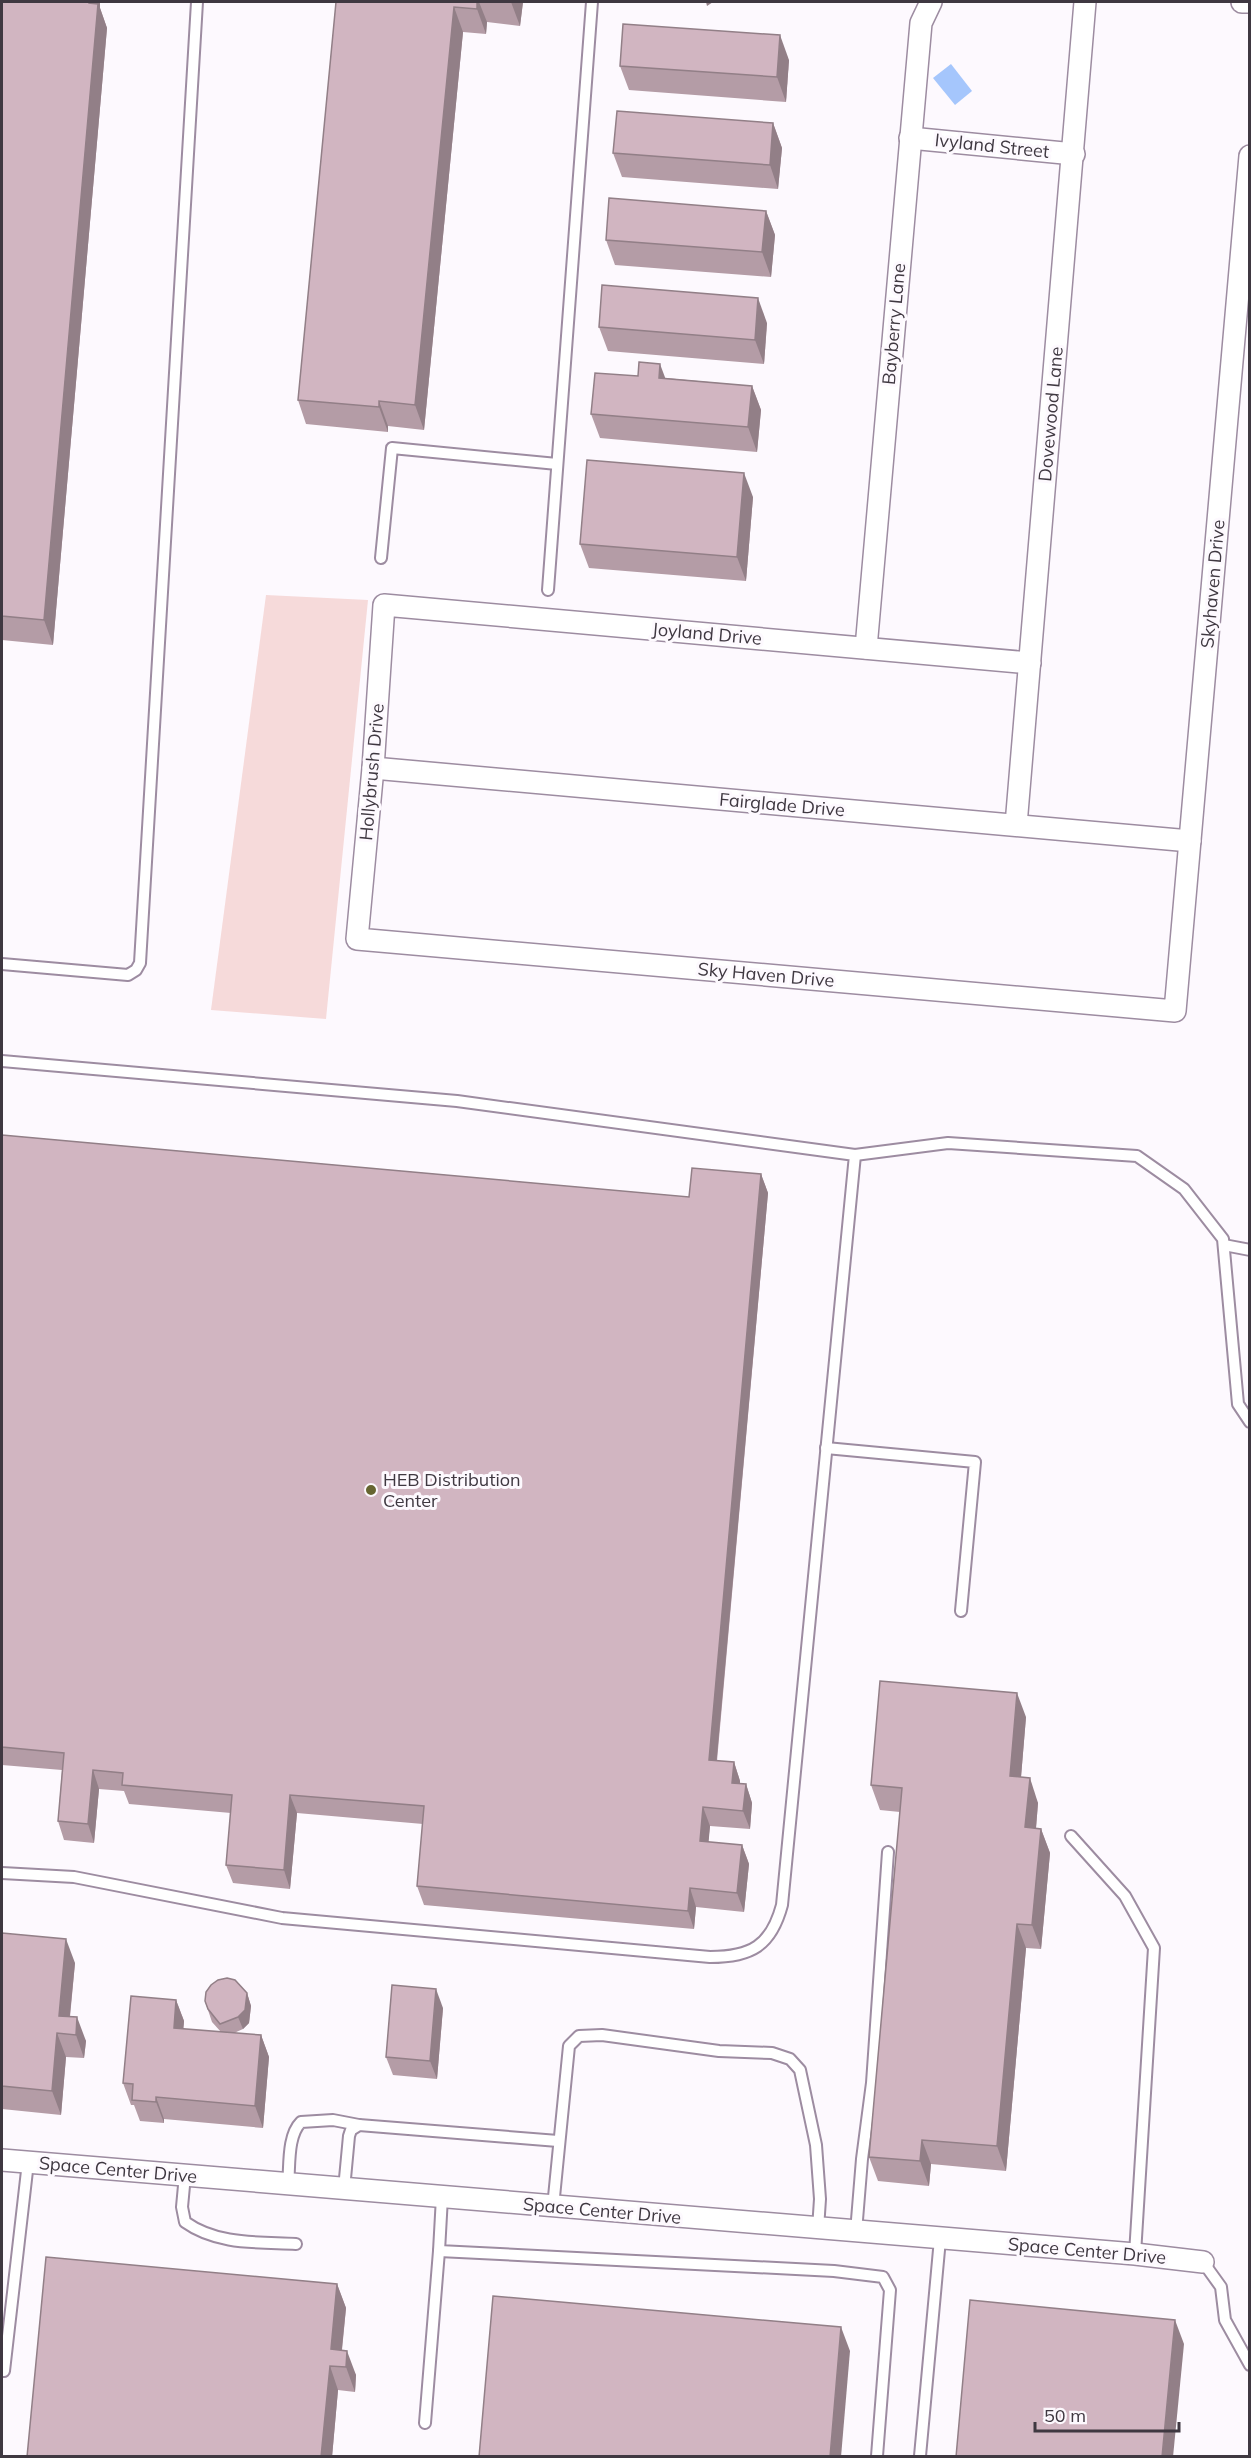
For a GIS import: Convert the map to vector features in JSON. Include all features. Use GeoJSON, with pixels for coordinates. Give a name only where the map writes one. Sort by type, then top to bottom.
{"type":"FeatureCollection","features":[{"type":"Feature","properties":{"kind":"street","name":"Bayberry Lane"},"geometry":{"type":"LineString","coordinates":[[866,648],[921,22],[931,2]]}},
{"type":"Feature","properties":{"kind":"street","name":"Dovewood Lane"},"geometry":{"type":"LineString","coordinates":[[1016,825],[1086,2]]}},
{"type":"Feature","properties":{"kind":"street"},"geometry":{"type":"LineString","coordinates":[[1242,2],[1250,2]]}},
{"type":"Feature","properties":{"kind":"street","name":"Ivyland Street"},"geometry":{"type":"LineString","coordinates":[[910,138],[1074,154]]}},
{"type":"Feature","properties":{"kind":"street","name":"Skyhaven Drive"},"geometry":{"type":"LineString","coordinates":[[1175,1011],[1250,156]]}},
{"type":"Feature","properties":{"kind":"street","name":"Joyland Drive"},"geometry":{"type":"LineString","coordinates":[[384,605],[1030,663]]}},
{"type":"Feature","properties":{"kind":"street","name":"Hollybrush Drive"},"geometry":{"type":"LineString","coordinates":[[357,939],[373,768],[384,605]]}},
{"type":"Feature","properties":{"kind":"street","name":"Fairglade Drive"},"geometry":{"type":"LineString","coordinates":[[373,768],[1190,841]]}},
{"type":"Feature","properties":{"kind":"street","name":"Sky Haven Drive"},"geometry":{"type":"LineString","coordinates":[[357,939],[1175,1011]]}},
{"type":"Feature","properties":{"kind":"street","name":"Space Center Drive"},"geometry":{"type":"LineString","coordinates":[[2,2160],[1136,2254],[1203,2262]]}},
{"type":"Feature","properties":{"kind":"lane"},"geometry":{"type":"LineString","coordinates":[[2,964],[128,975],[136,970],[140,963],[196,2]]}},
{"type":"Feature","properties":{"kind":"lane"},"geometry":{"type":"LineString","coordinates":[[548,590],[592,2]]}},
{"type":"Feature","properties":{"kind":"lane"},"geometry":{"type":"LineString","coordinates":[[381,558],[392,448],[557,464]]}},
{"type":"Feature","properties":{"kind":"lane"},"geometry":{"type":"LineString","coordinates":[[2,1061],[457,1101],[855,1155],[948,1143],[1137,1156],[1184,1189],[1223,1239],[1238,1404],[1250,1422]]}},
{"type":"Feature","properties":{"kind":"lane"},"geometry":{"type":"LineString","coordinates":[[2,1873],[74,1877],[282,1918],[710,1957],[734,1957],[752,1951],[768,1937],[777,1922],[782,1905],[855,1155]]}},
{"type":"Feature","properties":{"kind":"lane"},"geometry":{"type":"LineString","coordinates":[[1224,1245],[1250,1250]]}},
{"type":"Feature","properties":{"kind":"lane"},"geometry":{"type":"LineString","coordinates":[[826,1449],[975,1462],[961,1611]]}},
{"type":"Feature","properties":{"kind":"lane"},"geometry":{"type":"LineString","coordinates":[[1071,1836],[1125,1896],[1154,1948],[1136,2254]]}},
{"type":"Feature","properties":{"kind":"lane"},"geometry":{"type":"LineString","coordinates":[[856,2232],[862,2159],[872,2083],[888,1852]]}},
{"type":"Feature","properties":{"kind":"lane"},"geometry":{"type":"LineString","coordinates":[[553,2207],[569,2046],[579,2036],[602,2035],[719,2051],[772,2053],[790,2059],[800,2070],[816,2145],[820,2199],[818,2229]]}},
{"type":"Feature","properties":{"kind":"lane"},"geometry":{"type":"LineString","coordinates":[[288,2184],[293,2138],[301,2122],[333,2120],[359,2125],[558,2141]]}},
{"type":"Feature","properties":{"kind":"lane"},"geometry":{"type":"LineString","coordinates":[[344,2189],[349,2136],[351,2130],[359,2125]]}},
{"type":"Feature","properties":{"kind":"lane"},"geometry":{"type":"LineString","coordinates":[[4,2371],[28,2162]]}},
{"type":"Feature","properties":{"kind":"lane"},"geometry":{"type":"LineString","coordinates":[[184,2175],[182,2207],[185,2222],[197,2231],[229,2240],[296,2244]]}},
{"type":"Feature","properties":{"kind":"lane"},"geometry":{"type":"LineString","coordinates":[[425,2423],[442,2197]]}},
{"type":"Feature","properties":{"kind":"lane"},"geometry":{"type":"LineString","coordinates":[[920,2457],[940,2239]]}},
{"type":"Feature","properties":{"kind":"lane"},"geometry":{"type":"LineString","coordinates":[[439,2251],[834,2271],[883,2277],[890,2290],[877,2457]]}},
{"type":"Feature","properties":{"kind":"lane"},"geometry":{"type":"LineString","coordinates":[[1203,2262],[1221,2288],[1225,2320],[1250,2365]]}},
{"type":"Feature","properties":{"kind":"shaded area"},"geometry":{"type":"Polygon","coordinates":[[[266,595],[368,600],[326,1019],[211,1010],[266,595]]]}},
{"type":"Feature","properties":{"kind":"water"},"geometry":{"type":"Polygon","coordinates":[[[951,64],[972,91],[955,105],[933,78],[951,64]]]}},
{"type":"Feature","properties":{"kind":"building"},"geometry":{"type":"Polygon","coordinates":[[[2,2],[89,2],[98,4],[44,620],[2,616],[2,2]]]}},
{"type":"Feature","properties":{"kind":"building"},"geometry":{"type":"Polygon","coordinates":[[[336,2],[477,2],[477,9],[454,7],[415,405],[379,401],[379,407],[298,400],[336,2]]]}},
{"type":"Feature","properties":{"kind":"building"},"geometry":{"type":"Polygon","coordinates":[[[623,24],[780,35],[777,77],[620,66],[623,24]]]}},
{"type":"Feature","properties":{"kind":"building"},"geometry":{"type":"Polygon","coordinates":[[[617,111],[773,123],[770,165],[613,153],[617,111]]]}},
{"type":"Feature","properties":{"kind":"building"},"geometry":{"type":"Polygon","coordinates":[[[609,198],[766,211],[762,252],[606,240],[609,198]]]}},
{"type":"Feature","properties":{"kind":"building"},"geometry":{"type":"Polygon","coordinates":[[[602,285],[758,298],[755,340],[599,327],[602,285]]]}},
{"type":"Feature","properties":{"kind":"building"},"geometry":{"type":"Polygon","coordinates":[[[639,362],[660,364],[659,378],[752,386],[748,427],[591,414],[595,373],[638,376],[639,362]]]}},
{"type":"Feature","properties":{"kind":"building"},"geometry":{"type":"Polygon","coordinates":[[[587,460],[744,473],[737,557],[580,544],[587,460]]]}},
{"type":"Feature","properties":{"kind":"building","name":"HEB Distribution Center"},"geometry":{"type":"Polygon","coordinates":[[[2,1135],[689,1197],[692,1168],[761,1174],[709,1760],[734,1762],[732,1783],[746,1784],[743,1811],[703,1807],[700,1841],[742,1845],[737,1893],[690,1888],[688,1911],[417,1886],[424,1806],[290,1795],[284,1870],[226,1865],[232,1795],[122,1785],[123,1773],[93,1770],[88,1824],[58,1821],[64,1753],[2,1747],[2,1135]]]}},
{"type":"Feature","properties":{"kind":"building"},"geometry":{"type":"Polygon","coordinates":[[[880,1681],[1017,1693],[1010,1776],[1030,1778],[1025,1827],[1041,1829],[1032,1925],[1017,1924],[997,2146],[922,2140],[920,2161],[869,2157],[902,1788],[871,1785],[880,1681]]]}},
{"type":"Feature","properties":{"kind":"building"},"geometry":{"type":"Polygon","coordinates":[[[2,1933],[66,1939],[59,2016],[77,2017],[76,2035],[57,2033],[52,2091],[2,2086],[2,1933]]]}},
{"type":"Feature","properties":{"kind":"building"},"geometry":{"type":"Polygon","coordinates":[[[227,1978],[235,1980],[247,1993],[245,2010],[238,2017],[220,2024],[208,2009],[205,2001],[206,1992],[218,1980],[227,1978]]]}},
{"type":"Feature","properties":{"kind":"building"},"geometry":{"type":"Polygon","coordinates":[[[392,1985],[436,1989],[430,2061],[386,2057],[392,1985]]]}},
{"type":"Feature","properties":{"kind":"building"},"geometry":{"type":"Polygon","coordinates":[[[131,1996],[176,2000],[174,2028],[261,2035],[255,2106],[156,2097],[156,2102],[132,2100],[133,2084],[123,2083],[131,1996]]]}},
{"type":"Feature","properties":{"kind":"building"},"geometry":{"type":"Polygon","coordinates":[[[46,2257],[337,2284],[331,2349],[347,2351],[346,2367],[330,2366],[321,2457],[27,2457],[46,2257]]]}},
{"type":"Feature","properties":{"kind":"building"},"geometry":{"type":"Polygon","coordinates":[[[493,2296],[841,2327],[830,2457],[479,2457],[493,2296]]]}},
{"type":"Feature","properties":{"kind":"building"},"geometry":{"type":"Polygon","coordinates":[[[970,2300],[1175,2320],[1162,2457],[956,2457],[970,2300]]]}},
{"type":"Feature","properties":{"kind":"place","name":"HEB Distribution Center"},"geometry":{"type":"Point","coordinates":[371,1490]}}]}
